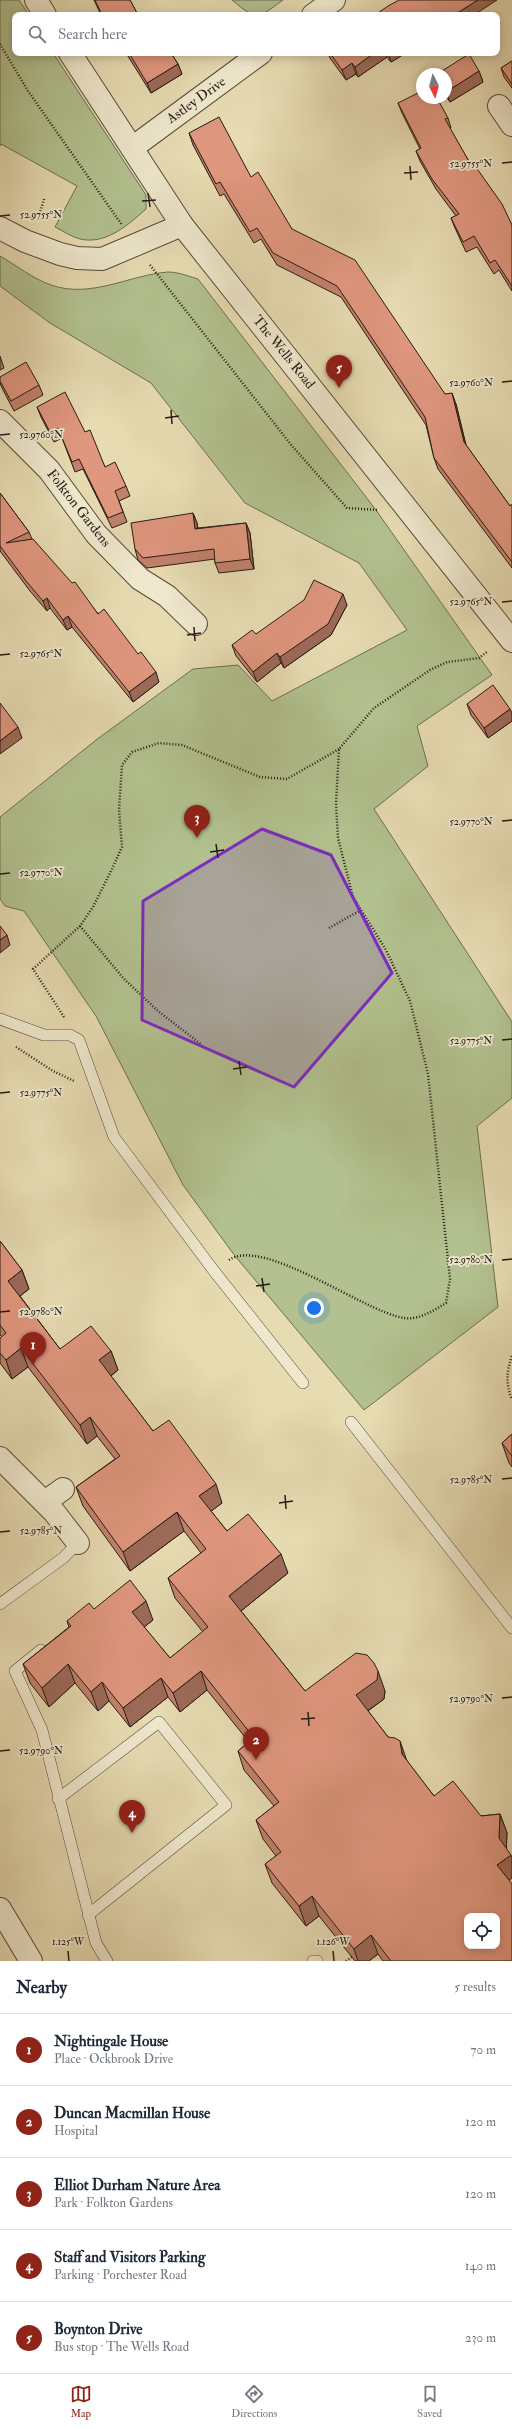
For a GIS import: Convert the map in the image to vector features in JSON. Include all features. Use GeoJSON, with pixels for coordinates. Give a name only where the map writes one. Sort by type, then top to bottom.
{"type":"FeatureCollection","features":[{"type":"Feature","properties":{"kind":"street"},"geometry":{"type":"LineString","coordinates":[[36,0],[43,12]]}},
{"type":"Feature","properties":{"kind":"street"},"geometry":{"type":"LineString","coordinates":[[317,12],[334,0]]}},
{"type":"Feature","properties":{"kind":"street","name":"The Wells Road"},"geometry":{"type":"LineString","coordinates":[[72,56],[182,225],[510,638]]}},
{"type":"Feature","properties":{"kind":"street","name":"Astley Drive"},"geometry":{"type":"LineString","coordinates":[[132,148],[257,56]]}},
{"type":"Feature","properties":{"kind":"street"},"geometry":{"type":"LineString","coordinates":[[499,106],[512,124]]}},
{"type":"Feature","properties":{"kind":"street"},"geometry":{"type":"LineString","coordinates":[[0,228],[25,241],[60,254],[77,258],[102,259],[182,225]]}},
{"type":"Feature","properties":{"kind":"street","name":"Folkton Gardens"},"geometry":{"type":"LineString","coordinates":[[0,421],[49,470],[96,534],[140,579],[167,596],[196,624]]}},
{"type":"Feature","properties":{"kind":"street"},"geometry":{"type":"LineString","coordinates":[[0,1458],[45,1502],[78,1543]]}},
{"type":"Feature","properties":{"kind":"street"},"geometry":{"type":"LineString","coordinates":[[45,1502],[64,1489]]}},
{"type":"Feature","properties":{"kind":"street"},"geometry":{"type":"LineString","coordinates":[[0,1909],[31,1961]]}},
{"type":"Feature","properties":{"kind":"lane"},"geometry":{"type":"LineString","coordinates":[[0,1019],[44,1036],[70,1035],[79,1040],[114,1137],[214,1271],[303,1383]]}},
{"type":"Feature","properties":{"kind":"lane"},"geometry":{"type":"LineString","coordinates":[[351,1422],[512,1628]]}},
{"type":"Feature","properties":{"kind":"lane"},"geometry":{"type":"LineString","coordinates":[[0,1604],[63,1558],[78,1543]]}},
{"type":"Feature","properties":{"kind":"lane"},"geometry":{"type":"LineString","coordinates":[[49,1644],[15,1671],[42,1730],[88,1915],[96,1943],[107,1961]]}},
{"type":"Feature","properties":{"kind":"lane"},"geometry":{"type":"LineString","coordinates":[[58,1798],[159,1722],[226,1804],[88,1915]]}},
{"type":"Feature","properties":{"kind":"path"},"geometry":{"type":"LineString","coordinates":[[0,44],[28,91],[135,246],[292,446],[347,508],[376,510],[401,499]]}},
{"type":"Feature","properties":{"kind":"path"},"geometry":{"type":"LineString","coordinates":[[70,1035],[65,1017],[33,969],[80,926],[93,907],[122,847],[119,784],[124,760],[132,752],[159,743],[182,745],[260,777],[288,779],[339,749],[374,708],[430,670],[447,662],[479,658],[510,638]]}},
{"type":"Feature","properties":{"kind":"path"},"geometry":{"type":"LineString","coordinates":[[235,1256],[268,1258],[309,1275],[371,1307],[404,1318],[426,1315],[446,1303],[450,1279],[428,1074],[410,1001],[386,950],[353,897],[338,838],[336,804],[339,749]]}},
{"type":"Feature","properties":{"kind":"path"},"geometry":{"type":"LineString","coordinates":[[329,928],[361,910]]}},
{"type":"Feature","properties":{"kind":"path"},"geometry":{"type":"LineString","coordinates":[[80,926],[124,979],[158,1011],[202,1045]]}},
{"type":"Feature","properties":{"kind":"path"},"geometry":{"type":"LineString","coordinates":[[13,1044],[53,1071],[99,1094]]}},
{"type":"Feature","properties":{"kind":"path"},"geometry":{"type":"LineString","coordinates":[[512,1356],[507,1371],[507,1386],[512,1400]]}},
{"type":"Feature","properties":{"kind":"path"},"geometry":{"type":"LineString","coordinates":[[346,1961],[358,1952]]}},
{"type":"Feature","properties":{"kind":"highlighted area"},"geometry":{"type":"Polygon","coordinates":[[[262,829],[331,855],[392,973],[294,1087],[142,1020],[143,901],[262,829]]]}},
{"type":"Feature","properties":{"kind":"green space"},"geometry":{"type":"Polygon","coordinates":[[[0,0],[19,0],[27,12],[12,12],[12,56],[55,56],[146,195],[146,209],[124,227],[108,236],[90,240],[80,239],[55,227],[77,186],[1,144],[0,146],[0,0]]]}},
{"type":"Feature","properties":{"kind":"green space"},"geometry":{"type":"Polygon","coordinates":[[[232,0],[283,0],[266,12],[247,12],[232,0]]]}},
{"type":"Feature","properties":{"kind":"green space"},"geometry":{"type":"Polygon","coordinates":[[[0,256],[38,279],[51,285],[66,289],[95,288],[139,277],[168,272],[179,273],[198,279],[376,510],[492,675],[417,726],[428,766],[374,809],[512,1022],[512,1098],[477,1126],[498,1307],[364,1410],[235,1256],[183,1185],[96,1016],[24,911],[5,906],[0,899],[0,817],[96,740],[193,669],[238,665],[272,701],[407,630],[359,563],[245,503],[151,383],[50,323],[0,286],[0,256]]]}},
{"type":"Feature","properties":{"kind":"building"},"geometry":{"type":"Polygon","coordinates":[[[95,0],[130,0],[136,12],[101,12],[95,0]]]}},
{"type":"Feature","properties":{"kind":"building"},"geometry":{"type":"Polygon","coordinates":[[[399,0],[478,0],[459,12],[379,12],[399,0]]]}},
{"type":"Feature","properties":{"kind":"building"},"geometry":{"type":"Polygon","coordinates":[[[131,56],[173,56],[178,64],[147,83],[131,56]]]}},
{"type":"Feature","properties":{"kind":"building"},"geometry":{"type":"Polygon","coordinates":[[[332,56],[370,56],[355,67],[352,63],[342,70],[332,56]]]}},
{"type":"Feature","properties":{"kind":"building"},"geometry":{"type":"Polygon","coordinates":[[[466,56],[470,56],[479,71],[452,88],[452,68],[447,68],[466,56]]]}},
{"type":"Feature","properties":{"kind":"building"},"geometry":{"type":"Polygon","coordinates":[[[512,61],[512,84],[501,68],[512,61]]]}},
{"type":"Feature","properties":{"kind":"building"},"geometry":{"type":"Polygon","coordinates":[[[416,94],[416,104],[440,104],[448,118],[445,119],[471,165],[473,163],[502,204],[512,225],[512,286],[495,260],[490,263],[474,236],[463,242],[451,218],[459,214],[432,179],[416,151],[421,148],[398,103],[416,94]]]}},
{"type":"Feature","properties":{"kind":"building"},"geometry":{"type":"Polygon","coordinates":[[[219,117],[251,177],[258,172],[292,229],[355,260],[445,394],[452,393],[464,442],[510,506],[512,504],[512,562],[434,458],[425,417],[337,286],[273,253],[257,228],[250,232],[220,182],[216,184],[189,133],[219,117]]]}},
{"type":"Feature","properties":{"kind":"building"},"geometry":{"type":"Polygon","coordinates":[[[26,362],[39,385],[11,401],[0,381],[0,377],[26,362]]]}},
{"type":"Feature","properties":{"kind":"building"},"geometry":{"type":"Polygon","coordinates":[[[65,392],[85,432],[90,430],[105,467],[115,462],[126,486],[115,491],[123,512],[108,518],[79,459],[72,462],[58,428],[50,432],[37,407],[65,392]]]}},
{"type":"Feature","properties":{"kind":"building"},"geometry":{"type":"Polygon","coordinates":[[[0,493],[29,532],[6,543],[33,539],[72,583],[75,582],[98,614],[104,609],[138,654],[141,652],[156,672],[129,692],[68,616],[63,620],[47,598],[43,601],[0,546],[0,493]]]}},
{"type":"Feature","properties":{"kind":"building"},"geometry":{"type":"Polygon","coordinates":[[[193,513],[195,529],[246,523],[250,559],[215,563],[214,549],[143,558],[135,549],[131,523],[193,513]]]}},
{"type":"Feature","properties":{"kind":"building"},"geometry":{"type":"Polygon","coordinates":[[[314,580],[343,594],[328,624],[280,657],[277,653],[253,672],[232,645],[252,630],[256,634],[304,600],[314,580]]]}},
{"type":"Feature","properties":{"kind":"building"},"geometry":{"type":"Polygon","coordinates":[[[493,685],[510,709],[484,728],[467,704],[493,685]]]}},
{"type":"Feature","properties":{"kind":"building"},"geometry":{"type":"Polygon","coordinates":[[[0,703],[18,727],[0,741],[0,703]]]}},
{"type":"Feature","properties":{"kind":"building"},"geometry":{"type":"Polygon","coordinates":[[[0,926],[7,935],[0,940],[0,926]]]}},
{"type":"Feature","properties":{"kind":"building"},"geometry":{"type":"Polygon","coordinates":[[[0,1241],[22,1270],[8,1281],[60,1349],[91,1326],[111,1351],[99,1360],[153,1431],[169,1420],[216,1484],[199,1496],[227,1531],[248,1514],[281,1554],[229,1596],[305,1691],[356,1653],[367,1655],[374,1663],[378,1671],[377,1680],[356,1695],[388,1737],[395,1738],[400,1741],[402,1754],[434,1796],[453,1781],[481,1816],[500,1814],[499,1838],[511,1855],[497,1865],[512,1884],[512,1961],[391,1961],[371,1935],[354,1949],[312,1896],[299,1906],[265,1864],[281,1852],[256,1820],[279,1802],[238,1751],[254,1738],[201,1671],[173,1693],[161,1678],[123,1708],[102,1682],[91,1692],[68,1664],[42,1688],[23,1664],[71,1626],[67,1621],[89,1603],[94,1609],[130,1580],[146,1601],[132,1612],[170,1658],[208,1627],[168,1578],[206,1549],[177,1512],[123,1552],[76,1487],[120,1456],[90,1417],[80,1425],[21,1348],[6,1360],[0,1353],[0,1338],[6,1333],[0,1325],[0,1241]]]}},
{"type":"Feature","properties":{"kind":"building"},"geometry":{"type":"Polygon","coordinates":[[[512,1434],[512,1456],[502,1443],[512,1434]]]}},
{"type":"Feature","properties":{"kind":"place","name":"Boynton Drive"},"geometry":{"type":"Point","coordinates":[339,388]}},
{"type":"Feature","properties":{"kind":"place","name":"Elliot Durham Nature Area"},"geometry":{"type":"Point","coordinates":[197,838]}},
{"type":"Feature","properties":{"kind":"place","name":"Nightingale House"},"geometry":{"type":"Point","coordinates":[33,1365]}},
{"type":"Feature","properties":{"kind":"place","name":"Duncan Macmillan House"},"geometry":{"type":"Point","coordinates":[256,1760]}},
{"type":"Feature","properties":{"kind":"place","name":"Staff and Visitors Parking"},"geometry":{"type":"Point","coordinates":[132,1833]}}]}
